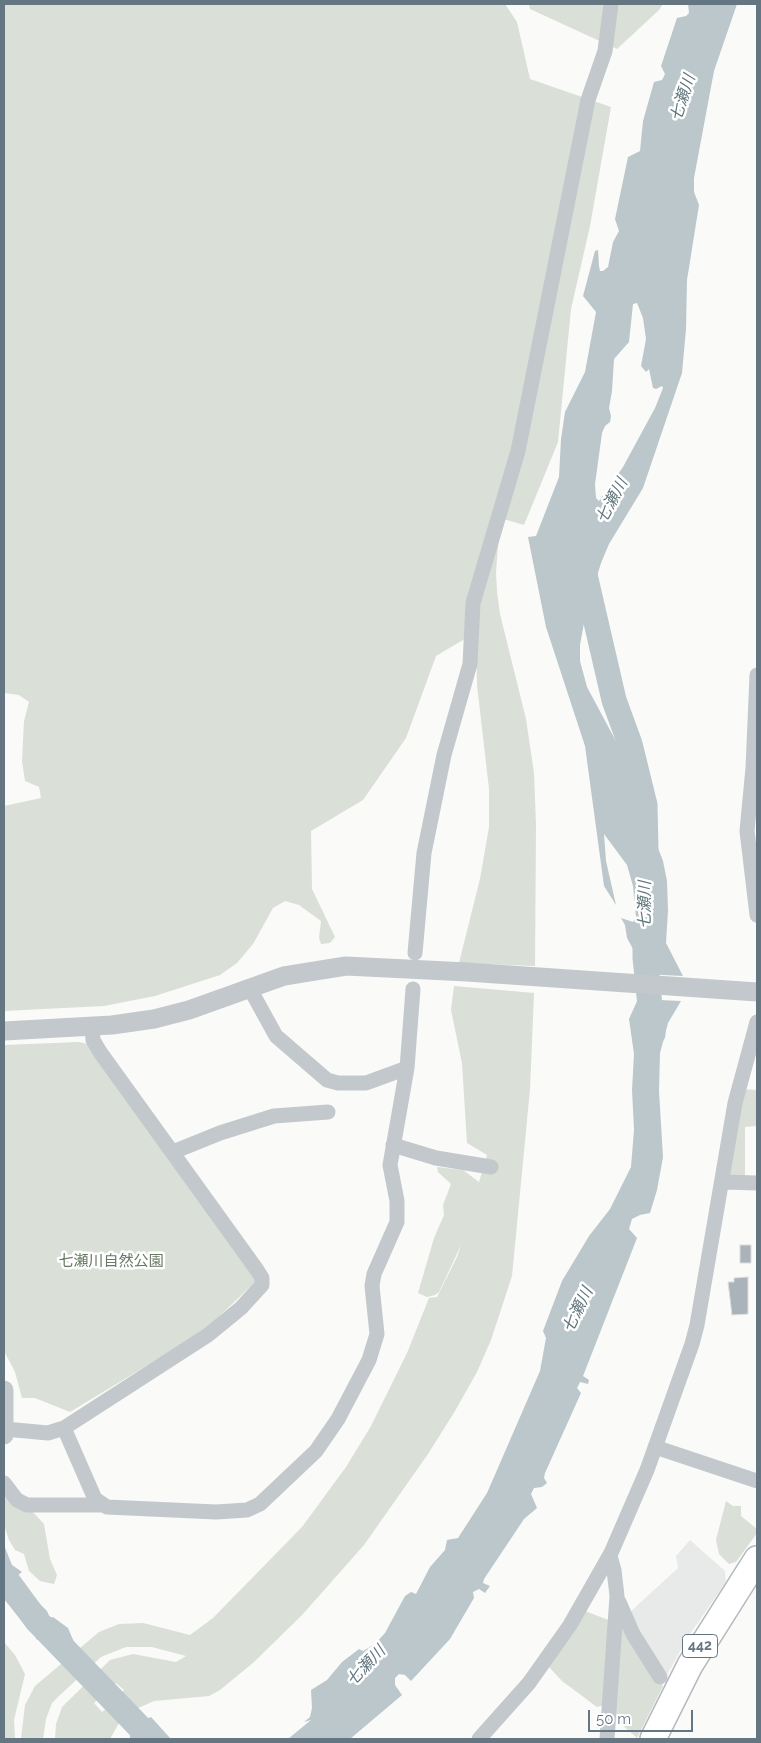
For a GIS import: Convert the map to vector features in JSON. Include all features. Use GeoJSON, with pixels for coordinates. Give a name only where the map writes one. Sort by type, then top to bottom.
{"type":"FeatureCollection","features":[{"type":"Feature","properties":{"kind":"highway","name":"442"},"geometry":{"type":"LineString","coordinates":[[653,1739],[690,1665],[757,1559]]}},
{"type":"Feature","properties":{"kind":"street"},"geometry":{"type":"LineString","coordinates":[[415,953],[424,853],[444,755],[470,664],[473,603],[518,451],[588,100],[605,51],[611,4]]}},
{"type":"Feature","properties":{"kind":"street"},"geometry":{"type":"LineString","coordinates":[[757,675],[753,768],[747,831],[757,915]]}},
{"type":"Feature","properties":{"kind":"street"},"geometry":{"type":"LineString","coordinates":[[4,1031],[134,1022],[174,1014],[249,987],[301,972],[346,966],[514,975],[757,992]]}},
{"type":"Feature","properties":{"kind":"street"},"geometry":{"type":"LineString","coordinates":[[249,987],[276,1036],[327,1080],[338,1083],[366,1083],[407,1068]]}},
{"type":"Feature","properties":{"kind":"street"},"geometry":{"type":"LineString","coordinates":[[4,1483],[18,1500],[27,1504],[102,1505],[216,1512],[247,1510],[260,1504],[316,1451],[338,1419],[369,1360],[376,1340],[378,1329],[372,1293],[373,1280],[397,1222],[398,1201],[390,1169],[407,1068],[413,989]]}},
{"type":"Feature","properties":{"kind":"street"},"geometry":{"type":"LineString","coordinates":[[479,1739],[529,1684],[570,1625],[610,1556],[655,1447],[692,1344],[723,1182],[735,1103],[757,1022]]}},
{"type":"Feature","properties":{"kind":"street"},"geometry":{"type":"LineString","coordinates":[[4,1390],[4,1432],[48,1433],[64,1428],[208,1336],[241,1308],[262,1285],[262,1278],[257,1270],[100,1052],[93,1040],[92,1026]]}},
{"type":"Feature","properties":{"kind":"street"},"geometry":{"type":"LineString","coordinates":[[173,1152],[274,1116],[328,1112]]}},
{"type":"Feature","properties":{"kind":"street"},"geometry":{"type":"LineString","coordinates":[[393,1145],[436,1158],[491,1167]]}},
{"type":"Feature","properties":{"kind":"street"},"geometry":{"type":"LineString","coordinates":[[723,1182],[757,1182]]}},
{"type":"Feature","properties":{"kind":"street"},"geometry":{"type":"LineString","coordinates":[[64,1428],[95,1499],[102,1505]]}},
{"type":"Feature","properties":{"kind":"street"},"geometry":{"type":"LineString","coordinates":[[655,1447],[757,1481]]}},
{"type":"Feature","properties":{"kind":"street"},"geometry":{"type":"LineString","coordinates":[[607,1739],[617,1596],[614,1570],[610,1556]]}},
{"type":"Feature","properties":{"kind":"street"},"geometry":{"type":"LineString","coordinates":[[617,1596],[633,1634],[660,1677]]}},
{"type":"Feature","properties":{"kind":"shaded area"},"geometry":{"type":"Polygon","coordinates":[[[690,1540],[725,1571],[726,1582],[688,1637],[667,1675],[659,1667],[628,1614],[678,1568],[676,1556],[690,1540]]]}},
{"type":"Feature","properties":{"kind":"green space"},"geometry":{"type":"Polygon","coordinates":[[[4,4],[505,4],[517,22],[530,79],[611,107],[590,226],[571,309],[558,442],[524,525],[500,518],[496,573],[497,592],[500,614],[526,719],[534,773],[536,825],[535,966],[459,963],[480,879],[489,827],[489,789],[477,685],[476,630],[473,634],[436,656],[406,738],[363,800],[311,831],[312,889],[335,937],[330,943],[321,944],[319,938],[321,921],[299,905],[285,901],[273,908],[253,944],[237,963],[220,975],[155,996],[104,1006],[4,1011],[4,806],[41,798],[39,787],[25,781],[22,761],[24,721],[29,702],[19,695],[4,693],[4,4]]]}},
{"type":"Feature","properties":{"kind":"green space"},"geometry":{"type":"Polygon","coordinates":[[[529,4],[663,4],[617,49],[530,9],[529,4]]]}},
{"type":"Feature","properties":{"kind":"green space"},"geometry":{"type":"Polygon","coordinates":[[[454,986],[534,993],[530,1089],[512,1276],[491,1340],[477,1372],[455,1411],[428,1454],[364,1545],[303,1614],[254,1662],[220,1690],[209,1696],[154,1701],[136,1709],[121,1694],[124,1690],[116,1683],[94,1703],[102,1712],[106,1709],[119,1723],[110,1739],[55,1739],[56,1724],[62,1707],[110,1660],[133,1654],[176,1662],[186,1656],[152,1647],[126,1647],[101,1657],[52,1703],[46,1719],[43,1739],[21,1739],[25,1705],[35,1686],[99,1632],[119,1624],[143,1623],[190,1635],[213,1618],[302,1527],[346,1467],[371,1426],[407,1353],[429,1298],[437,1297],[461,1245],[439,1292],[427,1297],[418,1293],[434,1238],[444,1215],[443,1205],[451,1184],[438,1172],[437,1167],[463,1170],[479,1182],[487,1155],[467,1143],[462,1063],[451,1010],[454,986]]]}},
{"type":"Feature","properties":{"kind":"green space","name":"七瀬川自然公園"},"geometry":{"type":"Polygon","coordinates":[[[79,1042],[87,1044],[254,1274],[255,1282],[204,1331],[70,1412],[35,1398],[22,1398],[15,1372],[4,1351],[4,1045],[79,1042]]]}},
{"type":"Feature","properties":{"kind":"green space"},"geometry":{"type":"Polygon","coordinates":[[[743,1089],[757,1090],[757,1126],[745,1127],[745,1180],[729,1176],[743,1089]]]}},
{"type":"Feature","properties":{"kind":"green space"},"geometry":{"type":"Polygon","coordinates":[[[5,1497],[31,1510],[44,1524],[50,1559],[57,1575],[54,1584],[40,1581],[29,1571],[24,1554],[15,1550],[9,1540],[4,1525],[5,1497]]]}},
{"type":"Feature","properties":{"kind":"green space"},"geometry":{"type":"Polygon","coordinates":[[[726,1501],[733,1506],[741,1506],[741,1516],[757,1529],[757,1533],[736,1562],[729,1564],[719,1554],[716,1540],[726,1501]]]}},
{"type":"Feature","properties":{"kind":"green space"},"geometry":{"type":"Polygon","coordinates":[[[585,1611],[624,1626],[663,1686],[637,1738],[601,1706],[597,1707],[562,1681],[548,1666],[585,1611]]]}},
{"type":"Feature","properties":{"kind":"green space"},"geometry":{"type":"Polygon","coordinates":[[[4,1642],[15,1655],[25,1674],[14,1720],[15,1739],[4,1739],[4,1642]]]}},
{"type":"Feature","properties":{"kind":"water"},"geometry":{"type":"Polygon","coordinates":[[[688,4],[737,4],[714,71],[694,178],[694,192],[699,205],[687,280],[686,329],[682,373],[643,488],[609,544],[601,563],[586,612],[580,645],[580,661],[587,687],[618,745],[663,861],[667,881],[666,943],[683,976],[643,974],[639,960],[627,938],[625,925],[621,918],[633,922],[636,917],[633,886],[627,865],[604,834],[606,861],[616,905],[604,886],[585,746],[546,627],[528,537],[536,536],[559,477],[561,439],[565,412],[585,372],[596,312],[583,296],[595,251],[598,250],[600,271],[603,271],[608,267],[613,242],[619,231],[615,219],[628,157],[640,151],[643,121],[654,82],[662,80],[665,74],[661,66],[677,18],[686,16],[689,13],[688,4]],[[637,303],[633,304],[629,342],[614,359],[609,408],[611,416],[610,422],[605,426],[602,433],[595,484],[596,498],[599,501],[623,467],[655,408],[663,388],[662,386],[656,389],[653,388],[649,369],[646,372],[641,366],[646,339],[643,318],[637,303]]]}},
{"type":"Feature","properties":{"kind":"water"},"geometry":{"type":"Polygon","coordinates":[[[638,999],[681,1001],[668,1023],[660,1053],[659,1091],[663,1157],[657,1190],[650,1213],[632,1219],[629,1229],[637,1238],[583,1376],[589,1380],[588,1384],[580,1382],[577,1388],[581,1393],[545,1473],[544,1478],[547,1483],[542,1487],[534,1488],[531,1494],[537,1508],[524,1519],[484,1579],[483,1583],[490,1586],[485,1593],[479,1589],[473,1592],[474,1598],[450,1639],[411,1681],[405,1675],[399,1674],[395,1678],[395,1685],[402,1695],[350,1739],[288,1739],[311,1720],[304,1722],[310,1717],[312,1708],[311,1690],[327,1680],[342,1662],[359,1649],[363,1651],[375,1644],[385,1633],[405,1596],[411,1592],[416,1594],[430,1567],[445,1550],[447,1540],[458,1538],[487,1493],[540,1371],[546,1338],[543,1331],[562,1281],[589,1236],[610,1209],[631,1167],[634,1130],[632,1090],[634,1054],[629,1019],[638,999]]]}},
{"type":"Feature","properties":{"kind":"water"},"geometry":{"type":"Polygon","coordinates":[[[4,1545],[12,1565],[22,1572],[18,1575],[26,1596],[36,1600],[47,1611],[50,1618],[53,1617],[68,1628],[74,1642],[58,1657],[52,1645],[36,1639],[37,1634],[31,1627],[24,1624],[4,1599],[4,1545]]]}},
{"type":"Feature","properties":{"kind":"water"},"geometry":{"type":"Polygon","coordinates":[[[120,1694],[146,1719],[151,1717],[171,1739],[130,1739],[130,1733],[107,1707],[120,1694]]]}},
{"type":"Feature","properties":{"kind":"building"},"geometry":{"type":"Polygon","coordinates":[[[740,1245],[751,1245],[751,1263],[740,1263],[740,1245]]]}},
{"type":"Feature","properties":{"kind":"building"},"geometry":{"type":"Polygon","coordinates":[[[748,1277],[748,1314],[732,1315],[728,1282],[734,1282],[734,1278],[748,1277]]]}},
{"type":"Feature","properties":{"kind":"waterway","name":"七瀬川"},"geometry":{"type":"LineString","coordinates":[[583,566],[614,700],[630,744],[645,805],[646,850]]}},
{"type":"Feature","properties":{"kind":"waterway","name":"七瀬川"},"geometry":{"type":"LineString","coordinates":[[645,940],[645,958],[653,1034]]}},
{"type":"Feature","properties":{"kind":"waterway","name":"七瀬川"},"geometry":{"type":"LineString","coordinates":[[4,1576],[37,1621],[151,1739]]}}]}
